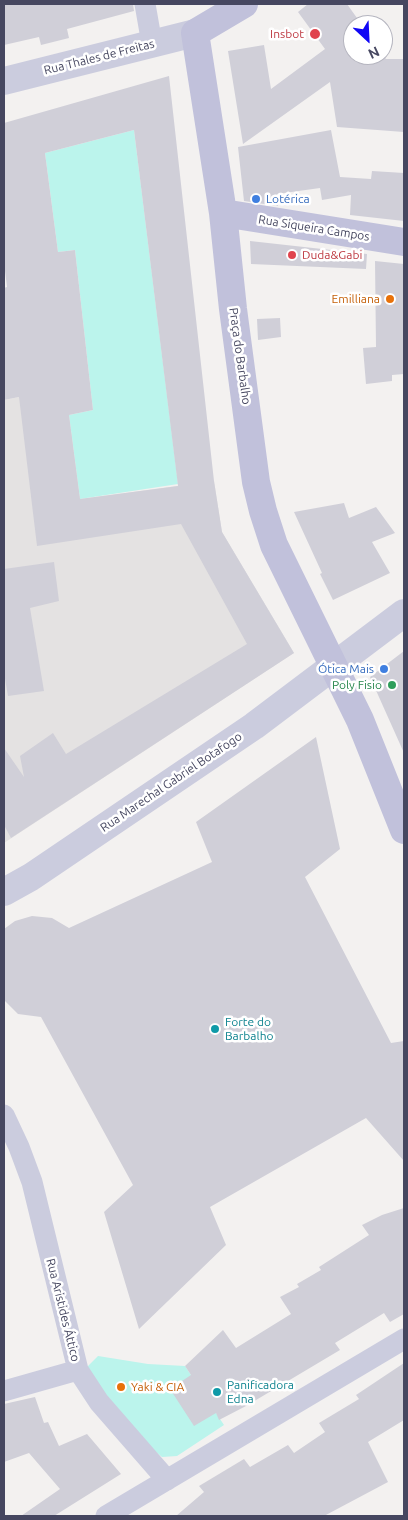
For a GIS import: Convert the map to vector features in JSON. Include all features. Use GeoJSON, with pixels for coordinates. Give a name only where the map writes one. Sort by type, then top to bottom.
{"type":"FeatureCollection","features":[{"type":"Feature","properties":{"kind":"main road"},"geometry":{"type":"LineString","coordinates":[[195,33],[244,4]]}},
{"type":"Feature","properties":{"kind":"main road","name":"Praça do Barbalho"},"geometry":{"type":"LineString","coordinates":[[195,33],[223,213],[255,472],[263,511],[274,545],[360,720],[404,830]]}},
{"type":"Feature","properties":{"kind":"main road","name":"Rua Siqueira Campos"},"geometry":{"type":"LineString","coordinates":[[223,213],[404,242]]}},
{"type":"Feature","properties":{"kind":"street"},"geometry":{"type":"LineString","coordinates":[[145,4],[152,44]]}},
{"type":"Feature","properties":{"kind":"street","name":"Rua Thales de Freitas"},"geometry":{"type":"LineString","coordinates":[[4,81],[195,33]]}},
{"type":"Feature","properties":{"kind":"street","name":"Rua Marechal Gabriel Botafogo"},"geometry":{"type":"LineString","coordinates":[[4,892],[31,877],[254,726],[404,613]]}},
{"type":"Feature","properties":{"kind":"street","name":"Rua Aristides Áttico"},"geometry":{"type":"LineString","coordinates":[[4,1114],[32,1182],[78,1370],[99,1402],[167,1480]]}},
{"type":"Feature","properties":{"kind":"street"},"geometry":{"type":"LineString","coordinates":[[106,1516],[404,1339]]}},
{"type":"Feature","properties":{"kind":"street"},"geometry":{"type":"LineString","coordinates":[[4,1392],[78,1370]]}},
{"type":"Feature","properties":{"kind":"shaded area"},"geometry":{"type":"Polygon","coordinates":[[[134,130],[178,484],[80,499],[69,415],[93,410],[75,250],[58,252],[45,153],[134,130]]]}},
{"type":"Feature","properties":{"kind":"shaded area"},"geometry":{"type":"Polygon","coordinates":[[[19,397],[69,415],[80,499],[214,481],[222,532],[294,653],[4,843],[4,400],[19,397]]]}},
{"type":"Feature","properties":{"kind":"shaded area"},"geometry":{"type":"Polygon","coordinates":[[[98,1356],[148,1364],[185,1366],[224,1425],[177,1456],[162,1457],[145,1443],[99,1386],[87,1367],[98,1356]]]}},
{"type":"Feature","properties":{"kind":"building"},"geometry":{"type":"Polygon","coordinates":[[[4,4],[133,4],[134,11],[67,29],[69,38],[41,45],[39,37],[4,45],[4,4]]]}},
{"type":"Feature","properties":{"kind":"building"},"geometry":{"type":"Polygon","coordinates":[[[308,4],[347,4],[355,15],[343,15],[343,65],[393,65],[393,59],[404,59],[404,132],[337,127],[330,82],[243,144],[228,51],[264,45],[271,89],[325,49],[298,12],[308,4]]]}},
{"type":"Feature","properties":{"kind":"building"},"geometry":{"type":"Polygon","coordinates":[[[169,76],[214,481],[222,532],[294,653],[11,838],[4,825],[4,748],[24,777],[20,756],[53,733],[66,754],[247,644],[181,524],[37,546],[19,397],[4,400],[4,288],[7,287],[4,263],[4,123],[169,76]],[[134,130],[45,153],[58,252],[75,250],[93,410],[69,415],[80,499],[178,486],[134,130]]]}},
{"type":"Feature","properties":{"kind":"building"},"geometry":{"type":"Polygon","coordinates":[[[331,130],[340,177],[371,179],[372,171],[404,173],[404,221],[350,215],[351,195],[322,200],[320,188],[277,194],[278,206],[244,201],[238,147],[331,130]]]}},
{"type":"Feature","properties":{"kind":"building"},"geometry":{"type":"Polygon","coordinates":[[[250,241],[367,254],[366,269],[251,264],[250,241]]]}},
{"type":"Feature","properties":{"kind":"building"},"geometry":{"type":"Polygon","coordinates":[[[375,261],[404,264],[404,374],[392,375],[392,381],[366,384],[363,348],[376,347],[375,261]]]}},
{"type":"Feature","properties":{"kind":"building"},"geometry":{"type":"Polygon","coordinates":[[[280,318],[281,337],[258,340],[257,319],[280,318]]]}},
{"type":"Feature","properties":{"kind":"building"},"geometry":{"type":"Polygon","coordinates":[[[344,503],[349,518],[376,507],[395,533],[372,542],[390,573],[333,600],[294,512],[344,503]]]}},
{"type":"Feature","properties":{"kind":"building"},"geometry":{"type":"Polygon","coordinates":[[[54,562],[59,601],[30,608],[44,691],[8,696],[4,673],[4,569],[54,562]]]}},
{"type":"Feature","properties":{"kind":"building"},"geometry":{"type":"Polygon","coordinates":[[[404,651],[404,753],[370,677],[404,651]]]}},
{"type":"Feature","properties":{"kind":"building","name":"Forte do Barbalho"},"geometry":{"type":"Polygon","coordinates":[[[316,737],[340,849],[305,877],[391,1043],[404,1041],[404,1161],[366,1118],[210,1207],[226,1245],[139,1329],[104,1212],[133,1185],[41,1017],[18,1014],[4,1000],[4,929],[15,921],[32,916],[52,918],[69,928],[212,862],[196,822],[316,737]]]}},
{"type":"Feature","properties":{"kind":"building"},"geometry":{"type":"Polygon","coordinates":[[[404,1208],[404,1314],[390,1322],[384,1313],[335,1343],[340,1350],[246,1406],[219,1420],[216,1413],[194,1426],[170,1389],[191,1375],[185,1366],[223,1330],[236,1348],[291,1314],[280,1297],[299,1287],[297,1284],[321,1270],[319,1267],[369,1235],[362,1225],[382,1215],[404,1208]]]}},
{"type":"Feature","properties":{"kind":"building"},"geometry":{"type":"Polygon","coordinates":[[[404,1363],[404,1420],[368,1442],[388,1482],[324,1516],[176,1516],[204,1492],[199,1486],[244,1459],[250,1467],[288,1445],[294,1453],[325,1432],[319,1423],[359,1399],[356,1395],[404,1363]]]}},
{"type":"Feature","properties":{"kind":"building"},"geometry":{"type":"Polygon","coordinates":[[[35,1397],[44,1423],[48,1422],[59,1446],[87,1434],[121,1474],[54,1516],[21,1516],[60,1489],[29,1453],[4,1462],[4,1404],[35,1397]]]}},
{"type":"Feature","properties":{"kind":"place","name":"Insbot"},"geometry":{"type":"Point","coordinates":[315,34]}},
{"type":"Feature","properties":{"kind":"place","name":"Lotérica"},"geometry":{"type":"Point","coordinates":[256,199]}},
{"type":"Feature","properties":{"kind":"place","name":"Duda&Gabi"},"geometry":{"type":"Point","coordinates":[292,255]}},
{"type":"Feature","properties":{"kind":"place","name":"Emilliana"},"geometry":{"type":"Point","coordinates":[390,299]}},
{"type":"Feature","properties":{"kind":"place","name":"Ótica Mais"},"geometry":{"type":"Point","coordinates":[384,669]}},
{"type":"Feature","properties":{"kind":"place","name":"Poly Fisio"},"geometry":{"type":"Point","coordinates":[392,685]}},
{"type":"Feature","properties":{"kind":"place","name":"Forte do Barbalho"},"geometry":{"type":"Point","coordinates":[215,1029]}},
{"type":"Feature","properties":{"kind":"place","name":"Yaki & CIA"},"geometry":{"type":"Point","coordinates":[121,1387]}},
{"type":"Feature","properties":{"kind":"place","name":"Panificadora Edna"},"geometry":{"type":"Point","coordinates":[217,1392]}}]}
